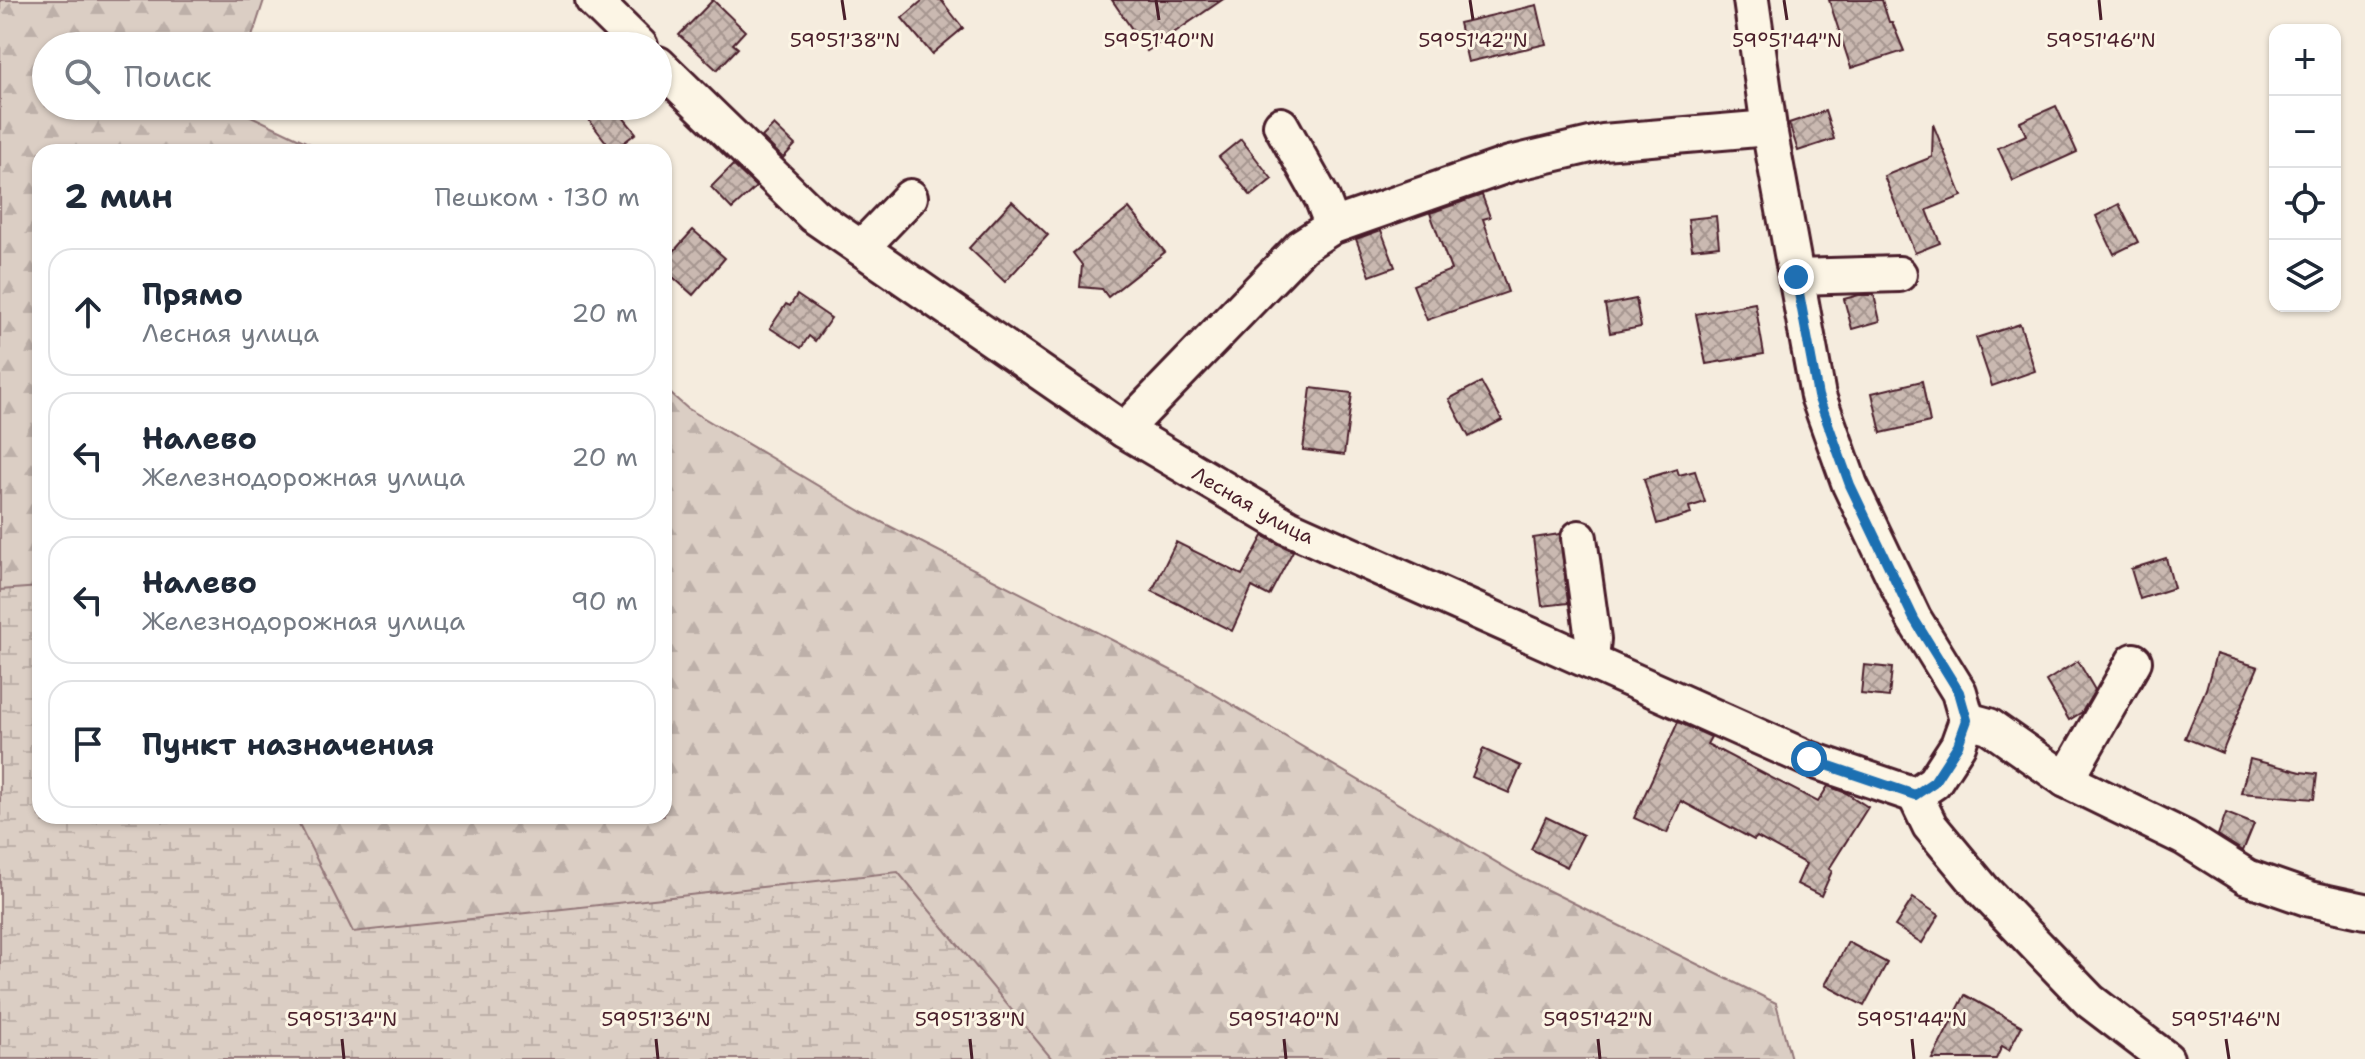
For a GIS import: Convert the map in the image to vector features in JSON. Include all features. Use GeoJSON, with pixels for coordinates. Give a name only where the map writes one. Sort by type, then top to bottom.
{"type":"FeatureCollection","features":[{"type":"Feature","properties":{"kind":"street"},"geometry":{"type":"LineString","coordinates":[[593,0],[626,32]]}},
{"type":"Feature","properties":{"kind":"street"},"geometry":{"type":"LineString","coordinates":[[1751,0],[1769,128],[1818,396],[1850,485],[1914,619],[1959,692],[1967,720],[1958,745],[1924,788],[1930,826],[1984,891],[2090,1001],[2166,1059]]}},
{"type":"Feature","properties":{"kind":"street","name":"Лесная улица"},"geometry":{"type":"LineString","coordinates":[[672,78],[813,215],[1124,430],[1288,527],[1809,759],[1924,788]]}},
{"type":"Feature","properties":{"kind":"street"},"geometry":{"type":"LineString","coordinates":[[1281,125],[1322,198],[1333,226]]}},
{"type":"Feature","properties":{"kind":"street"},"geometry":{"type":"LineString","coordinates":[[1124,430],[1302,246],[1333,226],[1510,164],[1603,142],[1769,128]]}},
{"type":"Feature","properties":{"kind":"street"},"geometry":{"type":"LineString","coordinates":[[861,248],[910,197]]}},
{"type":"Feature","properties":{"kind":"street"},"geometry":{"type":"LineString","coordinates":[[1796,277],[1899,274]]}},
{"type":"Feature","properties":{"kind":"street"},"geometry":{"type":"LineString","coordinates":[[1579,538],[1593,639],[1591,661]]}},
{"type":"Feature","properties":{"kind":"street"},"geometry":{"type":"LineString","coordinates":[[2066,780],[2134,661]]}},
{"type":"Feature","properties":{"kind":"street"},"geometry":{"type":"LineString","coordinates":[[1967,720],[1989,726],[2066,780],[2185,838],[2247,877],[2310,899],[2365,911]]}},
{"type":"Feature","properties":{"kind":"green space"},"geometry":{"type":"Polygon","coordinates":[[[0,0],[264,0],[254,32],[32,32],[32,120],[260,120],[310,144],[32,144],[32,824],[672,824],[672,395],[687,408],[864,513],[1192,681],[1523,878],[1776,1003],[1791,1059],[0,1059],[0,0]]]}},
{"type":"Feature","properties":{"kind":"green space"},"geometry":{"type":"Polygon","coordinates":[[[32,588],[32,824],[299,824],[353,932],[898,872],[1052,1059],[0,1059],[0,590],[32,588]]]}},
{"type":"Feature","properties":{"kind":"building"},"geometry":{"type":"Polygon","coordinates":[[[713,0],[745,31],[733,44],[738,48],[717,70],[679,35],[713,0]]]}},
{"type":"Feature","properties":{"kind":"building"},"geometry":{"type":"Polygon","coordinates":[[[923,0],[941,0],[963,28],[932,54],[902,18],[923,0]]]}},
{"type":"Feature","properties":{"kind":"building"},"geometry":{"type":"Polygon","coordinates":[[[1112,0],[1222,0],[1147,51],[1112,0]]]}},
{"type":"Feature","properties":{"kind":"building"},"geometry":{"type":"Polygon","coordinates":[[[1829,0],[1882,0],[1904,51],[1851,68],[1829,0]]]}},
{"type":"Feature","properties":{"kind":"building"},"geometry":{"type":"Polygon","coordinates":[[[1537,5],[1546,44],[1468,62],[1459,23],[1537,5]]]}},
{"type":"Feature","properties":{"kind":"building"},"geometry":{"type":"Polygon","coordinates":[[[2056,106],[2077,152],[2013,181],[1998,148],[2026,135],[2020,122],[2056,106]]]}},
{"type":"Feature","properties":{"kind":"building"},"geometry":{"type":"Polygon","coordinates":[[[1825,111],[1834,139],[1798,151],[1789,123],[1825,111]]]}},
{"type":"Feature","properties":{"kind":"building"},"geometry":{"type":"Polygon","coordinates":[[[589,120],[625,120],[636,133],[622,144],[608,144],[589,120]]]}},
{"type":"Feature","properties":{"kind":"building"},"geometry":{"type":"Polygon","coordinates":[[[1933,124],[1962,196],[1927,210],[1940,243],[1915,253],[1884,176],[1932,157],[1933,124]]]}},
{"type":"Feature","properties":{"kind":"building"},"geometry":{"type":"Polygon","coordinates":[[[774,125],[795,145],[783,158],[762,137],[774,125]]]}},
{"type":"Feature","properties":{"kind":"building"},"geometry":{"type":"Polygon","coordinates":[[[1241,139],[1272,179],[1251,196],[1219,157],[1241,139]]]}},
{"type":"Feature","properties":{"kind":"building"},"geometry":{"type":"Polygon","coordinates":[[[733,165],[756,187],[732,209],[711,187],[733,165]]]}},
{"type":"Feature","properties":{"kind":"building"},"geometry":{"type":"Polygon","coordinates":[[[1482,195],[1490,217],[1483,219],[1508,292],[1427,320],[1413,285],[1451,270],[1430,213],[1482,195]]]}},
{"type":"Feature","properties":{"kind":"building"},"geometry":{"type":"Polygon","coordinates":[[[1012,201],[1048,235],[1005,282],[969,248],[1012,201]]]}},
{"type":"Feature","properties":{"kind":"building"},"geometry":{"type":"Polygon","coordinates":[[[2119,204],[2138,242],[2114,254],[2096,216],[2119,204]]]}},
{"type":"Feature","properties":{"kind":"building"},"geometry":{"type":"Polygon","coordinates":[[[1129,208],[1165,252],[1108,297],[1102,289],[1080,287],[1082,265],[1073,253],[1129,208]]]}},
{"type":"Feature","properties":{"kind":"building"},"geometry":{"type":"Polygon","coordinates":[[[1716,216],[1719,246],[1692,249],[1688,219],[1716,216]]]}},
{"type":"Feature","properties":{"kind":"building"},"geometry":{"type":"Polygon","coordinates":[[[693,230],[725,258],[693,295],[672,276],[672,253],[693,230]]]}},
{"type":"Feature","properties":{"kind":"building"},"geometry":{"type":"Polygon","coordinates":[[[1381,230],[1395,267],[1370,276],[1356,239],[1381,230]]]}},
{"type":"Feature","properties":{"kind":"building"},"geometry":{"type":"Polygon","coordinates":[[[797,295],[831,318],[815,341],[809,336],[801,348],[770,328],[786,304],[790,306],[797,295]]]}},
{"type":"Feature","properties":{"kind":"building"},"geometry":{"type":"Polygon","coordinates":[[[1874,295],[1880,321],[1852,329],[1844,299],[1874,295]]]}},
{"type":"Feature","properties":{"kind":"building"},"geometry":{"type":"Polygon","coordinates":[[[1636,299],[1641,327],[1610,333],[1605,305],[1636,299]]]}},
{"type":"Feature","properties":{"kind":"building"},"geometry":{"type":"Polygon","coordinates":[[[1755,303],[1764,354],[1706,364],[1696,314],[1755,303]]]}},
{"type":"Feature","properties":{"kind":"building"},"geometry":{"type":"Polygon","coordinates":[[[2020,324],[2035,371],[1992,386],[1976,338],[2020,324]]]}},
{"type":"Feature","properties":{"kind":"building"},"geometry":{"type":"Polygon","coordinates":[[[1922,381],[1930,422],[1881,433],[1872,393],[1922,381]]]}},
{"type":"Feature","properties":{"kind":"building"},"geometry":{"type":"Polygon","coordinates":[[[1481,382],[1502,420],[1469,437],[1449,399],[1481,382]]]}},
{"type":"Feature","properties":{"kind":"building"},"geometry":{"type":"Polygon","coordinates":[[[1311,388],[1352,393],[1344,455],[1303,450],[1311,388]]]}},
{"type":"Feature","properties":{"kind":"building"},"geometry":{"type":"Polygon","coordinates":[[[1677,469],[1679,475],[1695,471],[1705,502],[1689,507],[1691,514],[1657,524],[1644,479],[1677,469]]]}},
{"type":"Feature","properties":{"kind":"building"},"geometry":{"type":"Polygon","coordinates":[[[1560,534],[1568,603],[1542,606],[1533,538],[1560,534]]]}},
{"type":"Feature","properties":{"kind":"building"},"geometry":{"type":"Polygon","coordinates":[[[1263,536],[1293,551],[1269,596],[1252,587],[1232,631],[1152,591],[1176,542],[1242,575],[1263,536]]]}},
{"type":"Feature","properties":{"kind":"building"},"geometry":{"type":"Polygon","coordinates":[[[2166,558],[2174,588],[2140,599],[2131,569],[2166,558]]]}},
{"type":"Feature","properties":{"kind":"building"},"geometry":{"type":"Polygon","coordinates":[[[2216,654],[2258,667],[2222,753],[2185,738],[2206,689],[2216,654]]]}},
{"type":"Feature","properties":{"kind":"building"},"geometry":{"type":"Polygon","coordinates":[[[2078,661],[2095,690],[2082,712],[2069,720],[2046,681],[2078,661]]]}},
{"type":"Feature","properties":{"kind":"building"},"geometry":{"type":"Polygon","coordinates":[[[1864,665],[1892,668],[1889,697],[1861,694],[1864,665]]]}},
{"type":"Feature","properties":{"kind":"building"},"geometry":{"type":"Polygon","coordinates":[[[1678,722],[1711,737],[1707,744],[1818,802],[1828,786],[1868,807],[1829,869],[1832,871],[1821,896],[1797,884],[1806,864],[1681,801],[1667,833],[1634,818],[1678,722]]]}},
{"type":"Feature","properties":{"kind":"building"},"geometry":{"type":"Polygon","coordinates":[[[1483,749],[1521,766],[1509,793],[1472,777],[1483,749]]]}},
{"type":"Feature","properties":{"kind":"building"},"geometry":{"type":"Polygon","coordinates":[[[2250,759],[2317,774],[2314,799],[2241,793],[2250,759]]]}},
{"type":"Feature","properties":{"kind":"building"},"geometry":{"type":"Polygon","coordinates":[[[2226,813],[2254,824],[2243,851],[2218,835],[2226,813]]]}},
{"type":"Feature","properties":{"kind":"building"},"geometry":{"type":"Polygon","coordinates":[[[1546,817],[1583,835],[1567,867],[1531,849],[1546,817]]]}},
{"type":"Feature","properties":{"kind":"building"},"geometry":{"type":"Polygon","coordinates":[[[1913,898],[1939,915],[1922,943],[1895,926],[1913,898]]]}},
{"type":"Feature","properties":{"kind":"building"},"geometry":{"type":"Polygon","coordinates":[[[1848,942],[1887,963],[1864,1006],[1825,985],[1848,942]]]}},
{"type":"Feature","properties":{"kind":"building"},"geometry":{"type":"Polygon","coordinates":[[[1965,995],[2022,1026],[2009,1050],[2002,1046],[1996,1059],[1932,1059],[1965,995]]]}},
{"type":"Feature","properties":{"kind":"route"},"geometry":{"type":"LineString","coordinates":[[1796,277],[1818,396],[1850,485],[1914,619],[1959,692],[1967,720],[1958,745],[1934,782],[1915,795],[1809,759]]}}]}
